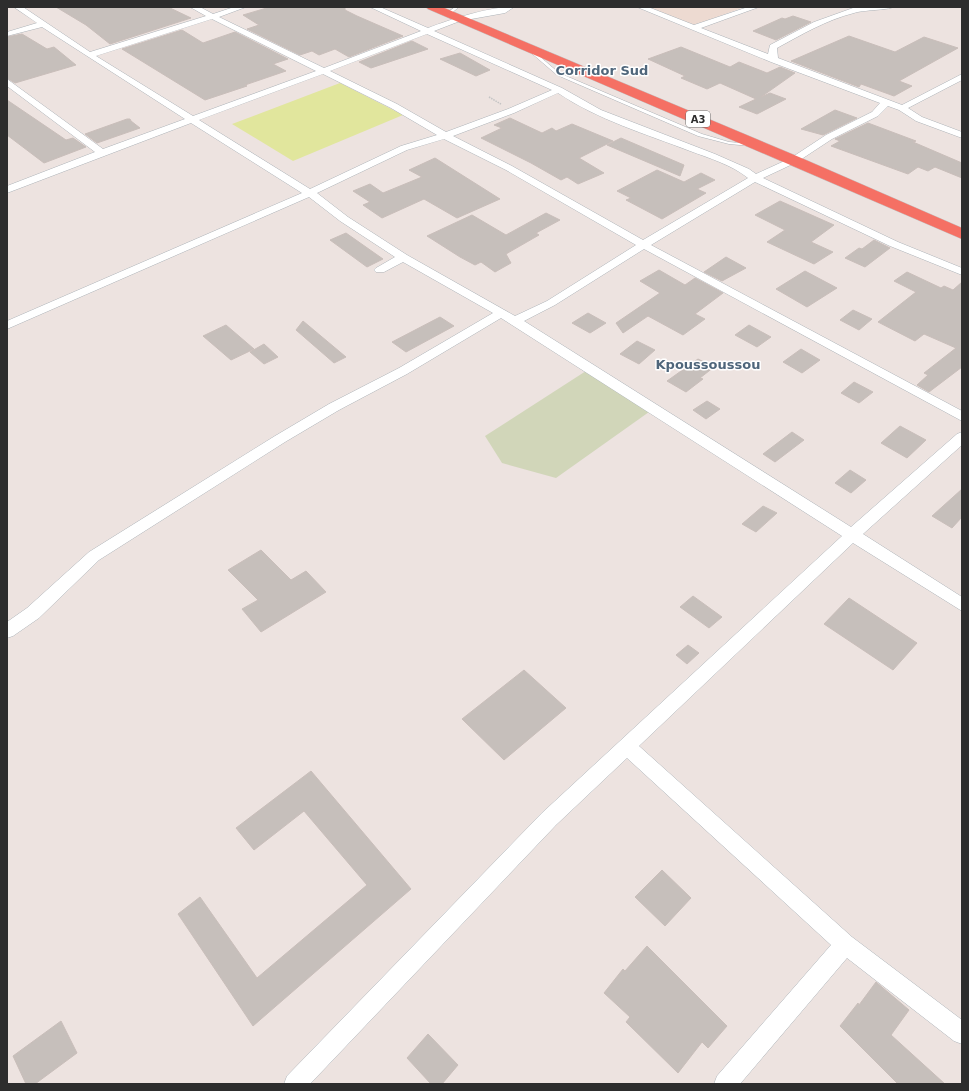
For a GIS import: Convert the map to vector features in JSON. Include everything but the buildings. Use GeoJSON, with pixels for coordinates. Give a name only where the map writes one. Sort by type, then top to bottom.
{"type":"FeatureCollection","features":[{"type":"Feature","properties":{"kind":"highway","name":"A3"},"geometry":{"type":"LineString","coordinates":[[432,7],[454,13],[528,48],[794,160],[962,234]]}},
{"type":"Feature","properties":{"kind":"street"},"geometry":{"type":"LineString","coordinates":[[18,7],[89,55],[310,193],[344,218],[403,257],[515,321],[853,534],[962,605]]}},
{"type":"Feature","properties":{"kind":"street"},"geometry":{"type":"LineString","coordinates":[[194,7],[324,70],[394,106],[444,136],[509,168],[644,246],[962,417]]}},
{"type":"Feature","properties":{"kind":"street"},"geometry":{"type":"LineString","coordinates":[[89,55],[242,7]]}},
{"type":"Feature","properties":{"kind":"street"},"geometry":{"type":"LineString","coordinates":[[374,7],[559,90],[576,102],[598,112],[712,156],[746,171],[755,178],[894,244],[962,272]]}},
{"type":"Feature","properties":{"kind":"street"},"geometry":{"type":"LineString","coordinates":[[7,190],[101,152],[193,120],[428,31],[454,13],[502,11],[510,7]]}},
{"type":"Feature","properties":{"kind":"street"},"geometry":{"type":"LineString","coordinates":[[641,7],[774,60],[902,108],[920,119],[962,135]]}},
{"type":"Feature","properties":{"kind":"street"},"geometry":{"type":"LineString","coordinates":[[694,28],[756,7]]}},
{"type":"Feature","properties":{"kind":"street"},"geometry":{"type":"LineString","coordinates":[[856,7],[889,7]]}},
{"type":"Feature","properties":{"kind":"street"},"geometry":{"type":"LineString","coordinates":[[774,60],[772,53],[773,47],[824,20],[863,8]]}},
{"type":"Feature","properties":{"kind":"street"},"geometry":{"type":"LineString","coordinates":[[7,34],[43,24]]}},
{"type":"Feature","properties":{"kind":"street"},"geometry":{"type":"LineString","coordinates":[[902,108],[962,77]]}},
{"type":"Feature","properties":{"kind":"street"},"geometry":{"type":"LineString","coordinates":[[7,82],[101,152]]}},
{"type":"Feature","properties":{"kind":"street"},"geometry":{"type":"LineString","coordinates":[[7,325],[310,193],[342,176],[404,148],[444,136],[559,90]]}},
{"type":"Feature","properties":{"kind":"street"},"geometry":{"type":"LineString","coordinates":[[515,321],[551,303],[596,273],[644,246],[755,178],[794,160],[829,137],[874,114],[886,102]]}},
{"type":"Feature","properties":{"kind":"street"},"geometry":{"type":"LineString","coordinates":[[380,270],[403,257]]}},
{"type":"Feature","properties":{"kind":"street"},"geometry":{"type":"LineString","coordinates":[[7,631],[33,613],[94,556],[249,460],[280,439],[334,407],[403,371],[501,313]]}},
{"type":"Feature","properties":{"kind":"street"},"geometry":{"type":"LineString","coordinates":[[295,1084],[549,819],[853,534],[962,437]]}},
{"type":"Feature","properties":{"kind":"street"},"geometry":{"type":"LineString","coordinates":[[626,746],[845,944],[962,1033]]}},
{"type":"Feature","properties":{"kind":"street"},"geometry":{"type":"LineString","coordinates":[[725,1084],[845,944]]}},
{"type":"Feature","properties":{"kind":"shaded area"},"geometry":{"type":"Polygon","coordinates":[[[649,7],[744,7],[693,26],[649,7]]]}},
{"type":"Feature","properties":{"kind":"green space"},"geometry":{"type":"Polygon","coordinates":[[[340,83],[403,115],[293,161],[232,124],[340,83]]]}},
{"type":"Feature","properties":{"kind":"green space"},"geometry":{"type":"Polygon","coordinates":[[[586,371],[649,412],[556,478],[502,463],[485,436],[586,371]]]}},
{"type":"Feature","properties":{"kind":"district","name":"Corridor Sud"},"geometry":{"type":"Point","coordinates":[602,70]}},
{"type":"Feature","properties":{"kind":"district","name":"Kpoussoussou"},"geometry":{"type":"Point","coordinates":[708,364]}}]}
